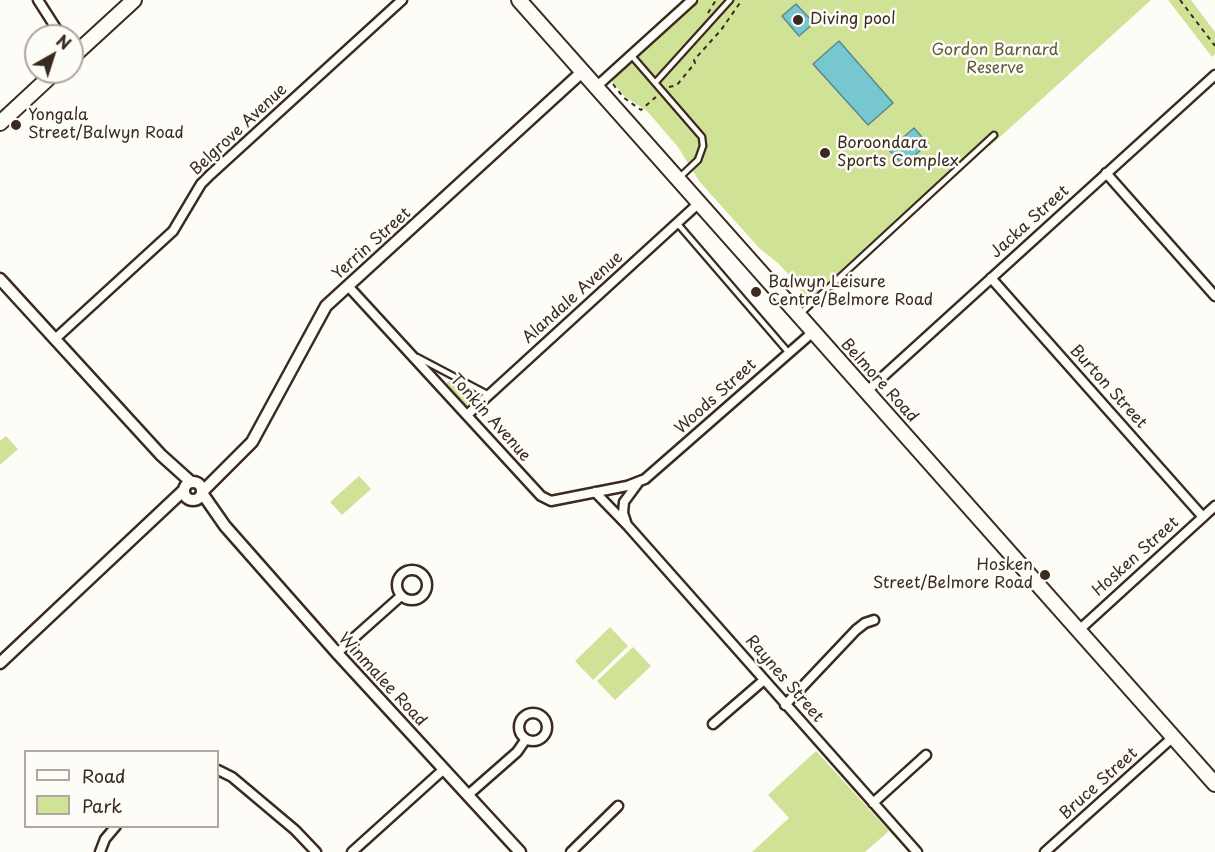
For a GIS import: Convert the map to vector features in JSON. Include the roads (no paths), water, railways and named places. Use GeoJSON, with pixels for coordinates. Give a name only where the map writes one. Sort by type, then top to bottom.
{"type":"FeatureCollection","features":[{"type":"Feature","properties":{"kind":"main road"},"geometry":{"type":"LineString","coordinates":[[84,45],[134,0]]}},
{"type":"Feature","properties":{"kind":"main road","name":"Belmore Road"},"geometry":{"type":"LineString","coordinates":[[519,0],[1215,784]]}},
{"type":"Feature","properties":{"kind":"main road"},"geometry":{"type":"LineString","coordinates":[[0,123],[42,84]]}},
{"type":"Feature","properties":{"kind":"street"},"geometry":{"type":"LineString","coordinates":[[38,0],[53,24]]}},
{"type":"Feature","properties":{"kind":"street","name":"Belgrove Avenue"},"geometry":{"type":"LineString","coordinates":[[55,339],[173,231],[201,184],[210,175],[402,0]]}},
{"type":"Feature","properties":{"kind":"street"},"geometry":{"type":"LineString","coordinates":[[596,87],[692,0]]}},
{"type":"Feature","properties":{"kind":"street","name":"Yerrin Street"},"geometry":{"type":"LineString","coordinates":[[0,663],[167,507],[222,470],[252,442],[323,311],[582,72]]}},
{"type":"Feature","properties":{"kind":"street","name":"Jacka Street"},"geometry":{"type":"LineString","coordinates":[[866,392],[1215,75]]}},
{"type":"Feature","properties":{"kind":"street"},"geometry":{"type":"LineString","coordinates":[[1106,173],[1215,296]]}},
{"type":"Feature","properties":{"kind":"street","name":"Alandale Avenue"},"geometry":{"type":"LineString","coordinates":[[467,415],[699,203]]}},
{"type":"Feature","properties":{"kind":"street","name":"Burton Street"},"geometry":{"type":"LineString","coordinates":[[991,278],[1203,517]]}},
{"type":"Feature","properties":{"kind":"street","name":"Winmalee Road"},"geometry":{"type":"LineString","coordinates":[[0,279],[520,852]]}},
{"type":"Feature","properties":{"kind":"street","name":"Tonkin Avenue"},"geometry":{"type":"LineString","coordinates":[[348,286],[545,499],[557,500],[638,483]]}},
{"type":"Feature","properties":{"kind":"street","name":"Woods Street"},"geometry":{"type":"LineString","coordinates":[[638,483],[656,472],[813,332]]}},
{"type":"Feature","properties":{"kind":"street"},"geometry":{"type":"LineString","coordinates":[[628,526],[623,513],[624,502],[638,483]]}},
{"type":"Feature","properties":{"kind":"street","name":"Raynes Street"},"geometry":{"type":"LineString","coordinates":[[595,492],[628,526],[917,852]]}},
{"type":"Feature","properties":{"kind":"street","name":"Hosken Street"},"geometry":{"type":"LineString","coordinates":[[1078,631],[1215,506]]}},
{"type":"Feature","properties":{"kind":"street"},"geometry":{"type":"LineString","coordinates":[[337,653],[402,596]]}},
{"type":"Feature","properties":{"kind":"street"},"geometry":{"type":"LineString","coordinates":[[786,705],[855,630],[874,620]]}},
{"type":"Feature","properties":{"kind":"street"},"geometry":{"type":"LineString","coordinates":[[713,724],[764,680]]}},
{"type":"Feature","properties":{"kind":"street","name":"Bruce Street"},"geometry":{"type":"LineString","coordinates":[[1045,852],[1172,738]]}},
{"type":"Feature","properties":{"kind":"street"},"geometry":{"type":"LineString","coordinates":[[468,795],[517,752],[526,739]]}},
{"type":"Feature","properties":{"kind":"street"},"geometry":{"type":"LineString","coordinates":[[873,803],[926,755]]}},
{"type":"Feature","properties":{"kind":"street"},"geometry":{"type":"LineString","coordinates":[[352,852],[444,769]]}},
{"type":"Feature","properties":{"kind":"street"},"geometry":{"type":"LineString","coordinates":[[219,770],[232,777],[295,830],[316,852]]}},
{"type":"Feature","properties":{"kind":"street"},"geometry":{"type":"LineString","coordinates":[[571,852],[618,806]]}},
{"type":"Feature","properties":{"kind":"street"},"geometry":{"type":"LineString","coordinates":[[100,852],[105,839],[114,828]]}},
{"type":"Feature","properties":{"kind":"lane"},"geometry":{"type":"LineString","coordinates":[[655,83],[730,0]]}},
{"type":"Feature","properties":{"kind":"lane"},"geometry":{"type":"LineString","coordinates":[[631,56],[702,137],[703,146],[698,160],[677,179]]}},
{"type":"Feature","properties":{"kind":"lane"},"geometry":{"type":"LineString","coordinates":[[798,316],[994,135]]}},
{"type":"Feature","properties":{"kind":"lane"},"geometry":{"type":"LineString","coordinates":[[676,223],[789,353]]}},
{"type":"Feature","properties":{"kind":"lane"},"geometry":{"type":"LineString","coordinates":[[411,354],[489,395]]}},
{"type":"Feature","properties":{"kind":"water","name":"Diving pool"},"geometry":{"type":"Polygon","coordinates":[[[796,4],[814,23],[799,36],[782,16],[796,4]]]}},
{"type":"Feature","properties":{"kind":"water"},"geometry":{"type":"Polygon","coordinates":[[[839,41],[893,103],[868,125],[813,64],[839,41]]]}},
{"type":"Feature","properties":{"kind":"water"},"geometry":{"type":"Polygon","coordinates":[[[914,128],[928,144],[903,165],[889,150],[914,128]]]}},
{"type":"Feature","properties":{"kind":"place","name":"Diving pool"},"geometry":{"type":"Point","coordinates":[798,20]}},
{"type":"Feature","properties":{"kind":"place","name":"Yongala Street/Balwyn Road"},"geometry":{"type":"Point","coordinates":[16,125]}},
{"type":"Feature","properties":{"kind":"place","name":"Boroondara Sports Complex"},"geometry":{"type":"Point","coordinates":[825,153]}},
{"type":"Feature","properties":{"kind":"place","name":"Balwyn Leisure Centre/Belmore Road"},"geometry":{"type":"Point","coordinates":[756,292]}},
{"type":"Feature","properties":{"kind":"place","name":"Hosken Street/Belmore Road"},"geometry":{"type":"Point","coordinates":[1045,575]}},
{"type":"Feature","properties":{"kind":"park label","name":"Gordon Barnard Reserve"},"geometry":{"type":"Point","coordinates":[995,60]}}]}
